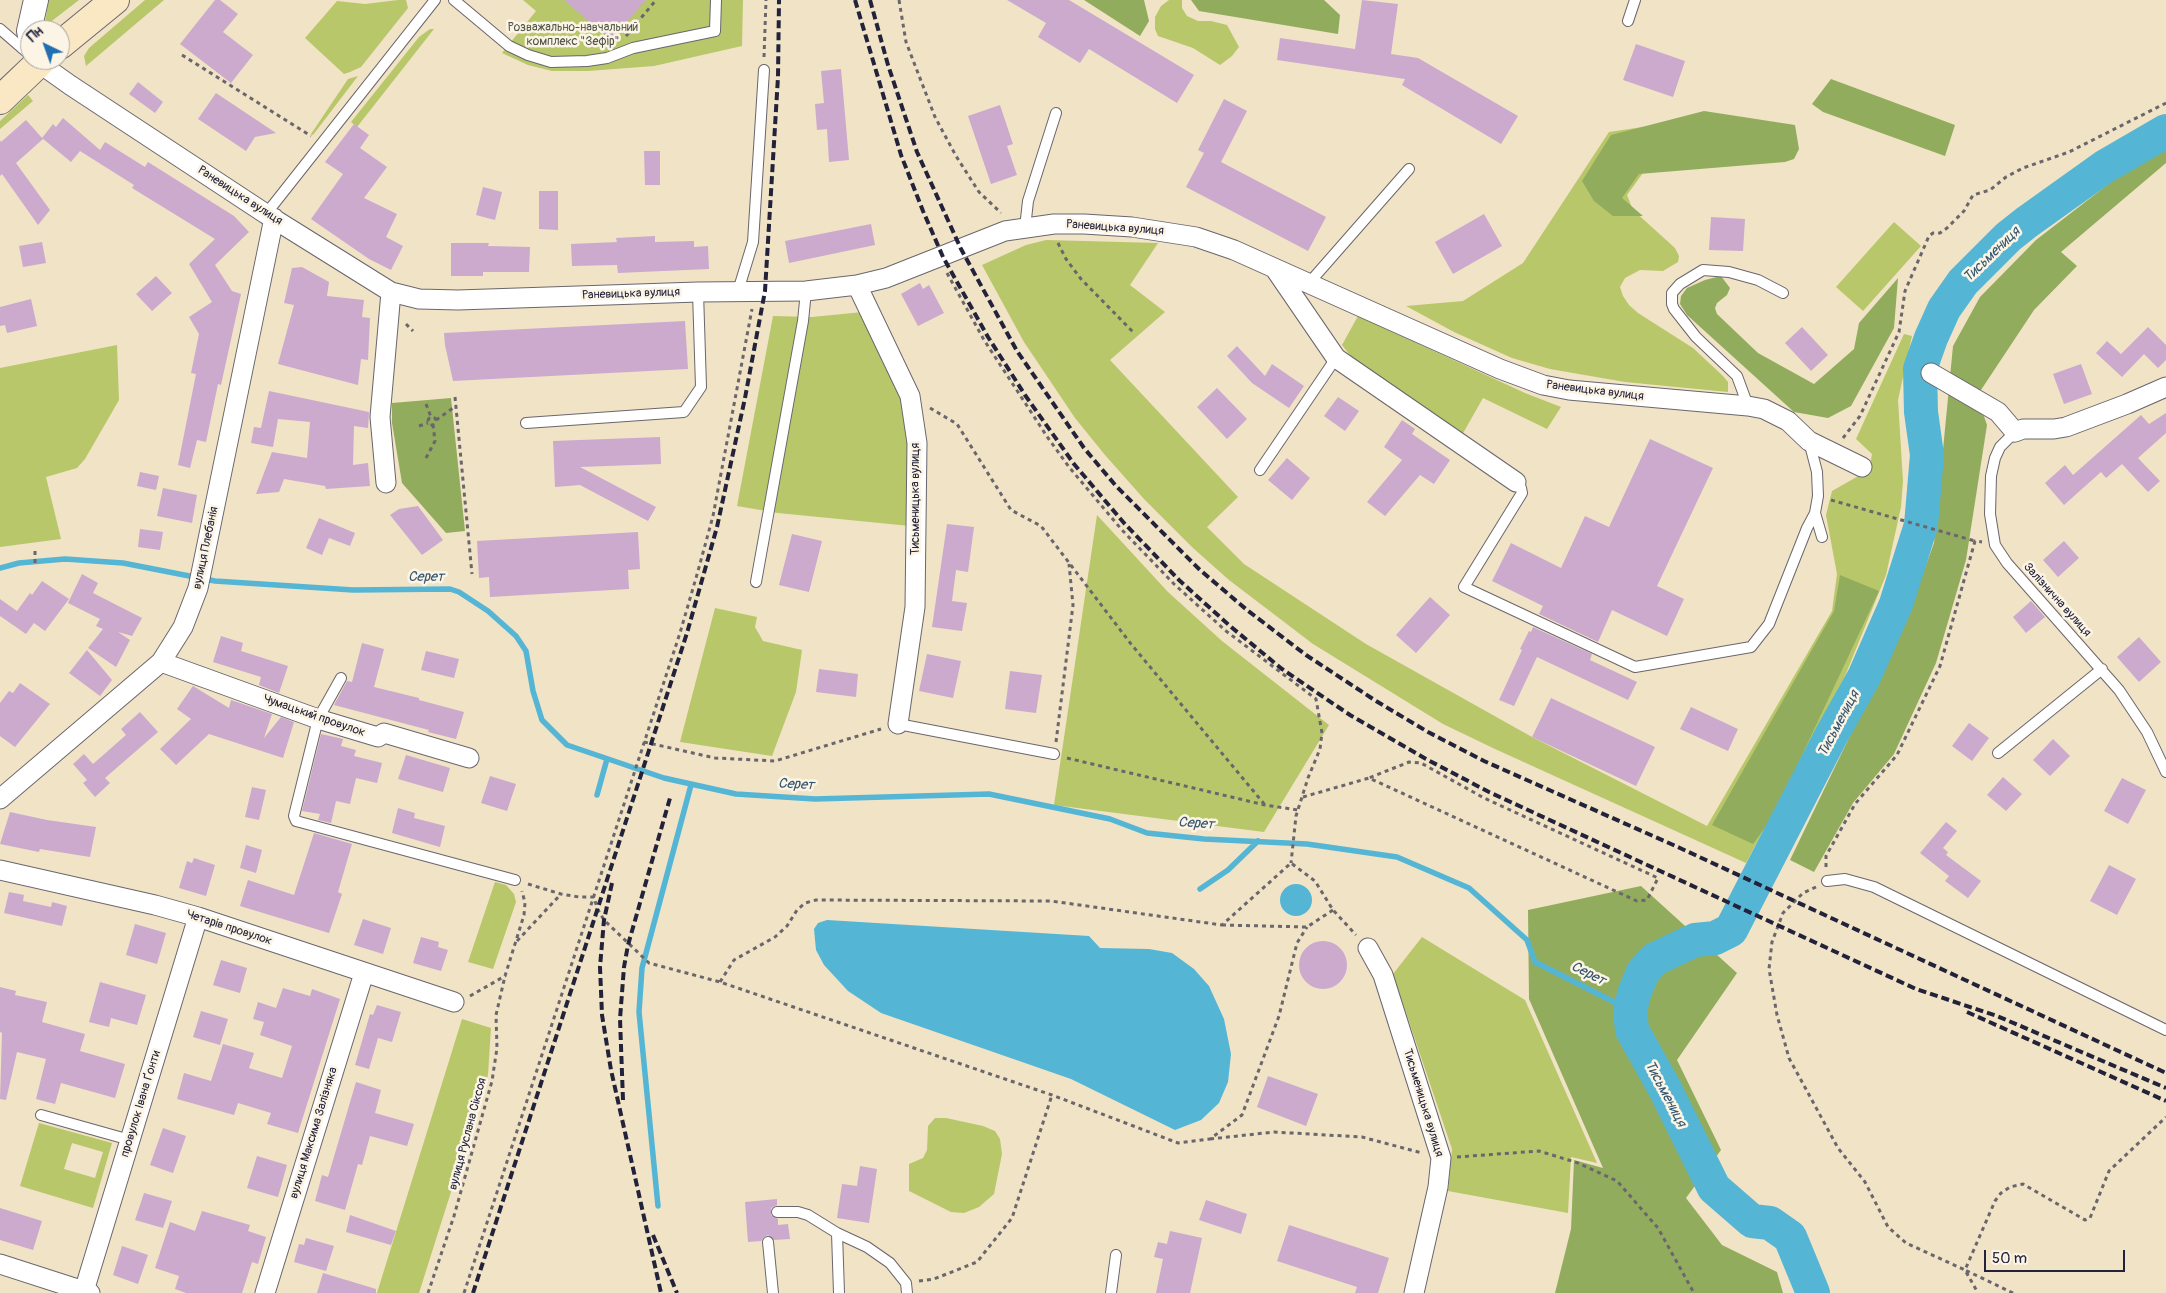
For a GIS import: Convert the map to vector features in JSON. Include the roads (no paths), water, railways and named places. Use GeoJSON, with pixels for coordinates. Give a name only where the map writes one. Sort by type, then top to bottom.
{"type":"FeatureCollection","features":[{"type":"Feature","properties":{"kind":"main road"},"geometry":{"type":"LineString","coordinates":[[70,37],[115,0]]}},
{"type":"Feature","properties":{"kind":"main road"},"geometry":{"type":"LineString","coordinates":[[0,100],[27,70]]}},
{"type":"Feature","properties":{"kind":"street"},"geometry":{"type":"LineString","coordinates":[[31,20],[36,0]]}},
{"type":"Feature","properties":{"kind":"street","name":"Раневицька вулиця"},"geometry":{"type":"LineString","coordinates":[[51,70],[70,85],[270,216],[391,292],[419,299],[458,300],[698,292],[806,291],[858,285],[886,278],[1005,231],[1054,224],[1084,224],[1167,231],[1234,250],[1500,369],[1543,385],[1596,393],[1764,409],[1781,417],[1809,441],[1862,467]]}},
{"type":"Feature","properties":{"kind":"street","name":"вулиця Плебанія"},"geometry":{"type":"LineString","coordinates":[[0,799],[161,662],[183,627],[198,588],[204,560],[270,216]]}},
{"type":"Feature","properties":{"kind":"street"},"geometry":{"type":"LineString","coordinates":[[1274,268],[1336,358],[1516,482]]}},
{"type":"Feature","properties":{"kind":"street","name":"Тисьменицька вулиця"},"geometry":{"type":"LineString","coordinates":[[858,285],[910,396],[917,443],[915,607],[898,724]]}},
{"type":"Feature","properties":{"kind":"street"},"geometry":{"type":"LineString","coordinates":[[386,483],[380,417],[391,292]]}},
{"type":"Feature","properties":{"kind":"street"},"geometry":{"type":"LineString","coordinates":[[1931,373],[1998,412],[2015,432],[2023,429],[2066,427],[2166,387]]}},
{"type":"Feature","properties":{"kind":"street","name":"Чумацький провулок"},"geometry":{"type":"LineString","coordinates":[[161,662],[318,719],[378,738],[384,733],[469,758]]}},
{"type":"Feature","properties":{"kind":"street","name":"Четарів провулок"},"geometry":{"type":"LineString","coordinates":[[0,870],[155,905],[198,917],[454,1002]]}},
{"type":"Feature","properties":{"kind":"street","name":"провулок Івана Ґонти"},"geometry":{"type":"LineString","coordinates":[[87,1292],[130,1140],[198,917]]}},
{"type":"Feature","properties":{"kind":"street","name":"Тисьменицька вулиця"},"geometry":{"type":"LineString","coordinates":[[1368,948],[1383,975],[1441,1158],[1438,1187],[1414,1293]]}},
{"type":"Feature","properties":{"kind":"street","name":"вулиця Максима Залізняка"},"geometry":{"type":"LineString","coordinates":[[265,1293],[364,973]]}},
{"type":"Feature","properties":{"kind":"street"},"geometry":{"type":"LineString","coordinates":[[0,1264],[87,1292]]}},
{"type":"Feature","properties":{"kind":"lane"},"geometry":{"type":"LineString","coordinates":[[270,216],[435,0]]}},
{"type":"Feature","properties":{"kind":"lane"},"geometry":{"type":"LineString","coordinates":[[454,0],[509,46],[528,55],[551,62],[587,61],[607,58],[633,48],[715,30],[716,0]]}},
{"type":"Feature","properties":{"kind":"lane"},"geometry":{"type":"LineString","coordinates":[[1628,21],[1635,0]]}},
{"type":"Feature","properties":{"kind":"lane"},"geometry":{"type":"LineString","coordinates":[[0,29],[20,45]]}},
{"type":"Feature","properties":{"kind":"lane"},"geometry":{"type":"LineString","coordinates":[[746,291],[753,242],[764,70]]}},
{"type":"Feature","properties":{"kind":"lane"},"geometry":{"type":"LineString","coordinates":[[1025,228],[1028,201],[1056,113]]}},
{"type":"Feature","properties":{"kind":"lane"},"geometry":{"type":"LineString","coordinates":[[1308,283],[1409,169]]}},
{"type":"Feature","properties":{"kind":"lane"},"geometry":{"type":"LineString","coordinates":[[1748,406],[1737,376],[1696,337],[1674,309],[1672,293],[1680,284],[1703,270],[1729,272],[1758,280],[1783,293]]}},
{"type":"Feature","properties":{"kind":"lane"},"geometry":{"type":"LineString","coordinates":[[756,582],[803,321],[806,291]]}},
{"type":"Feature","properties":{"kind":"lane"},"geometry":{"type":"LineString","coordinates":[[526,422],[684,412],[701,387],[698,292]]}},
{"type":"Feature","properties":{"kind":"lane"},"geometry":{"type":"LineString","coordinates":[[1260,470],[1336,358]]}},
{"type":"Feature","properties":{"kind":"lane","name":"Залізнична вулиця"},"geometry":{"type":"LineString","coordinates":[[2015,432],[2000,447],[1995,458],[1991,476],[1990,514],[1995,545],[2007,563],[2102,669],[2147,732],[2166,772]]}},
{"type":"Feature","properties":{"kind":"lane"},"geometry":{"type":"LineString","coordinates":[[1516,482],[1521,488],[1522,493],[1464,588],[1635,667],[1751,647],[1769,624],[1807,528],[1815,513],[1818,496],[1817,472],[1809,441]]}},
{"type":"Feature","properties":{"kind":"lane"},"geometry":{"type":"LineString","coordinates":[[1815,513],[1822,537]]}},
{"type":"Feature","properties":{"kind":"lane"},"geometry":{"type":"LineString","coordinates":[[1998,753],[2102,669]]}},
{"type":"Feature","properties":{"kind":"lane"},"geometry":{"type":"LineString","coordinates":[[341,678],[318,719],[294,816],[296,821],[515,880]]}},
{"type":"Feature","properties":{"kind":"lane"},"geometry":{"type":"LineString","coordinates":[[898,724],[1054,754]]}},
{"type":"Feature","properties":{"kind":"lane"},"geometry":{"type":"LineString","coordinates":[[1827,881],[1845,879],[1874,887],[2166,1030]]}},
{"type":"Feature","properties":{"kind":"lane"},"geometry":{"type":"LineString","coordinates":[[41,1115],[130,1140]]}},
{"type":"Feature","properties":{"kind":"lane"},"geometry":{"type":"LineString","coordinates":[[778,1212],[808,1214],[837,1233],[875,1252],[890,1263],[907,1288]]}},
{"type":"Feature","properties":{"kind":"lane"},"geometry":{"type":"LineString","coordinates":[[837,1233],[839,1293]]}},
{"type":"Feature","properties":{"kind":"lane"},"geometry":{"type":"LineString","coordinates":[[768,1242],[774,1293]]}},
{"type":"Feature","properties":{"kind":"lane"},"geometry":{"type":"LineString","coordinates":[[1112,1293],[1116,1255]]}},
{"type":"Feature","properties":{"kind":"water"},"geometry":{"type":"Polygon","coordinates":[[[1296,884],[1308,888],[1312,900],[1308,912],[1296,916],[1284,912],[1280,900],[1284,888],[1296,884]]]}},
{"type":"Feature","properties":{"kind":"water"},"geometry":{"type":"Polygon","coordinates":[[[827,920],[1089,936],[1100,948],[1149,949],[1172,953],[1194,969],[1209,986],[1224,1019],[1231,1054],[1228,1082],[1219,1103],[1201,1120],[1175,1130],[1071,1079],[881,1013],[848,991],[824,965],[816,950],[814,929],[818,923],[827,920]]]}},
{"type":"Feature","properties":{"kind":"waterway","name":"Тисьмениця"},"geometry":{"type":"LineString","coordinates":[[1813,1293],[1790,1237],[1770,1223],[1752,1221],[1714,1188],[1665,1089],[1632,1030],[1630,1010],[1635,991],[1643,972],[1655,959],[1695,940],[1715,938],[1731,930],[1832,734],[1864,677],[1896,604],[1921,525],[1927,455],[1921,412],[1920,369],[1944,309],[1963,282],[2008,237],[2104,167],[2166,131]]}},
{"type":"Feature","properties":{"kind":"waterway","name":"Серет"},"geometry":{"type":"LineString","coordinates":[[0,568],[19,563],[65,559],[123,563],[215,581],[353,590],[450,589],[459,592],[488,611],[516,636],[526,651],[533,691],[542,720],[567,745],[664,778],[736,794],[815,799],[989,794],[1110,819],[1147,833],[1204,839],[1307,844],[1397,857],[1469,888],[1527,940],[1535,962],[1630,1010]]}},
{"type":"Feature","properties":{"kind":"waterway"},"geometry":{"type":"LineString","coordinates":[[597,795],[607,759]]}},
{"type":"Feature","properties":{"kind":"waterway"},"geometry":{"type":"LineString","coordinates":[[658,1206],[639,1012],[642,968],[691,785]]}},
{"type":"Feature","properties":{"kind":"waterway"},"geometry":{"type":"LineString","coordinates":[[1200,889],[1228,870],[1258,841]]}},
{"type":"Feature","properties":{"kind":"railway"},"geometry":{"type":"LineString","coordinates":[[473,1293],[687,633],[717,527],[745,398],[765,291],[778,77],[779,0]]}},
{"type":"Feature","properties":{"kind":"railway"},"geometry":{"type":"LineString","coordinates":[[855,0],[901,155],[923,211],[943,257],[988,337],[1025,395],[1074,464],[1124,523],[1179,580],[1230,626],[1282,669],[1350,715],[1426,759],[1489,792],[1916,989],[1997,1016],[2166,1088]]}},
{"type":"Feature","properties":{"kind":"railway"},"geometry":{"type":"LineString","coordinates":[[870,0],[888,65],[917,152],[961,249],[1017,351],[1084,448],[1116,486],[1200,570],[1247,610],[1306,655],[1376,701],[1428,732],[1484,761],[1680,848],[2166,1073]]}},
{"type":"Feature","properties":{"kind":"railway"},"geometry":{"type":"LineString","coordinates":[[623,1100],[620,1019],[624,967],[628,945],[670,798]]}},
{"type":"Feature","properties":{"kind":"railway"},"geometry":{"type":"LineString","coordinates":[[612,883],[604,920],[600,967],[602,1015],[611,1070],[661,1293]]}},
{"type":"Feature","properties":{"kind":"railway"},"geometry":{"type":"LineString","coordinates":[[1967,1012],[2166,1101]]}},
{"type":"Feature","properties":{"kind":"railway"},"geometry":{"type":"LineString","coordinates":[[653,1235],[677,1293]]}},
{"type":"Feature","properties":{"kind":"park label","name":"Розважально-навчальний комплекс \"Зефір\""},"geometry":{"type":"Point","coordinates":[573,35]}}]}
